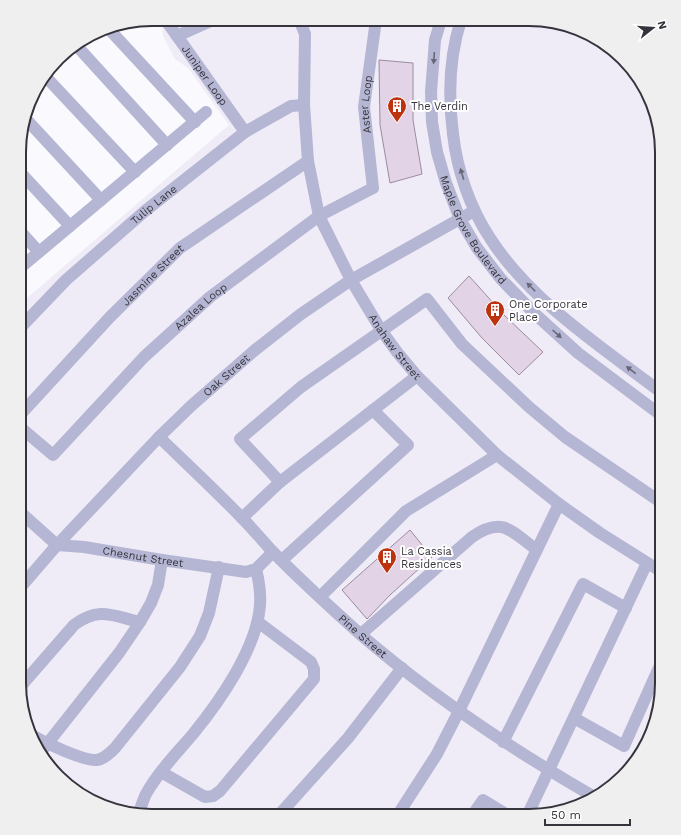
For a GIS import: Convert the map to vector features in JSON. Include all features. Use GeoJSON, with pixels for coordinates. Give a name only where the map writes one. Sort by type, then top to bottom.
{"type":"FeatureCollection","features":[{"type":"Feature","properties":{"kind":"street","name":"Juniper Loop"},"geometry":{"type":"LineString","coordinates":[[170,26],[245,132]]}},
{"type":"Feature","properties":{"kind":"street"},"geometry":{"type":"LineString","coordinates":[[176,36],[199,26]]}},
{"type":"Feature","properties":{"kind":"street","name":"Anahaw Street"},"geometry":{"type":"LineString","coordinates":[[302,26],[305,34],[304,105],[308,161],[319,216],[351,280],[381,330],[417,376],[498,455],[559,504],[600,533],[655,568]]}},
{"type":"Feature","properties":{"kind":"street","name":"Aster Loop"},"geometry":{"type":"LineString","coordinates":[[373,188],[364,107],[375,26]]}},
{"type":"Feature","properties":{"kind":"street","name":"Maple Grove Boulevard"},"geometry":{"type":"LineString","coordinates":[[439,26],[435,40],[431,92],[432,122],[437,152],[460,219],[477,248],[501,278],[535,314],[578,353],[655,411]]}},
{"type":"Feature","properties":{"kind":"street","name":"Maple Grove Boulevard"},"geometry":{"type":"LineString","coordinates":[[458,26],[454,41],[449,91],[451,120],[454,148],[474,211],[490,239],[513,269],[545,302],[655,388]]}},
{"type":"Feature","properties":{"kind":"street"},"geometry":{"type":"LineString","coordinates":[[112,33],[195,122]]}},
{"type":"Feature","properties":{"kind":"street"},"geometry":{"type":"LineString","coordinates":[[80,49],[167,145]]}},
{"type":"Feature","properties":{"kind":"street"},"geometry":{"type":"LineString","coordinates":[[49,80],[135,172]]}},
{"type":"Feature","properties":{"kind":"street","name":"Tulip Lane"},"geometry":{"type":"LineString","coordinates":[[26,322],[66,280],[145,211],[245,132],[291,106],[304,105]]}},
{"type":"Feature","properties":{"kind":"street"},"geometry":{"type":"LineString","coordinates":[[26,263],[206,112]]}},
{"type":"Feature","properties":{"kind":"street"},"geometry":{"type":"LineString","coordinates":[[29,122],[101,200]]}},
{"type":"Feature","properties":{"kind":"street","name":"Jasmine Street"},"geometry":{"type":"LineString","coordinates":[[26,408],[110,317],[180,248],[308,161]]}},
{"type":"Feature","properties":{"kind":"street"},"geometry":{"type":"LineString","coordinates":[[26,178],[70,226]]}},
{"type":"Feature","properties":{"kind":"street","name":"Azalea Loop"},"geometry":{"type":"LineString","coordinates":[[26,432],[53,455],[144,357],[204,302],[319,216],[373,188]]}},
{"type":"Feature","properties":{"kind":"street","name":"Oak Street"},"geometry":{"type":"LineString","coordinates":[[26,581],[57,545],[159,437],[191,406],[255,350],[301,314],[351,280],[474,211]]}},
{"type":"Feature","properties":{"kind":"street"},"geometry":{"type":"LineString","coordinates":[[26,238],[39,252]]}},
{"type":"Feature","properties":{"kind":"street"},"geometry":{"type":"LineString","coordinates":[[280,482],[240,439],[301,387],[427,299],[462,344],[529,407],[565,437],[655,498]]}},
{"type":"Feature","properties":{"kind":"street"},"geometry":{"type":"LineString","coordinates":[[242,518],[280,482],[417,376]]}},
{"type":"Feature","properties":{"kind":"street"},"geometry":{"type":"LineString","coordinates":[[282,560],[408,445],[373,410]]}},
{"type":"Feature","properties":{"kind":"street","name":"Pine Street"},"geometry":{"type":"LineString","coordinates":[[159,437],[242,518],[273,552],[361,634],[402,668],[503,742],[589,794]]}},
{"type":"Feature","properties":{"kind":"street"},"geometry":{"type":"LineString","coordinates":[[320,597],[406,510],[498,455]]}},
{"type":"Feature","properties":{"kind":"street"},"geometry":{"type":"LineString","coordinates":[[402,809],[437,754],[559,504]]}},
{"type":"Feature","properties":{"kind":"street"},"geometry":{"type":"LineString","coordinates":[[26,517],[57,545]]}},
{"type":"Feature","properties":{"kind":"street"},"geometry":{"type":"LineString","coordinates":[[361,634],[472,537],[481,531],[490,527],[509,529],[537,550]]}},
{"type":"Feature","properties":{"kind":"street","name":"Chesnut Street"},"geometry":{"type":"LineString","coordinates":[[57,545],[84,547],[246,572],[256,569]]}},
{"type":"Feature","properties":{"kind":"street"},"geometry":{"type":"LineString","coordinates":[[140,809],[146,794],[161,772],[195,732],[223,694],[238,668],[258,622],[261,589],[256,569],[273,552]]}},
{"type":"Feature","properties":{"kind":"street"},"geometry":{"type":"LineString","coordinates":[[44,747],[119,653],[140,622],[151,603],[158,584],[162,560]]}},
{"type":"Feature","properties":{"kind":"street"},"geometry":{"type":"LineString","coordinates":[[530,809],[647,563]]}},
{"type":"Feature","properties":{"kind":"street"},"geometry":{"type":"LineString","coordinates":[[45,748],[86,759],[97,760],[106,756],[115,748],[180,667],[200,636],[209,613],[219,567]]}},
{"type":"Feature","properties":{"kind":"street"},"geometry":{"type":"LineString","coordinates":[[503,742],[583,584],[626,608]]}},
{"type":"Feature","properties":{"kind":"street"},"geometry":{"type":"LineString","coordinates":[[26,680],[74,625],[84,618],[94,614],[105,614],[140,622]]}},
{"type":"Feature","properties":{"kind":"street"},"geometry":{"type":"LineString","coordinates":[[161,772],[205,796],[213,796],[220,791],[314,679],[314,670],[311,662],[258,622]]}},
{"type":"Feature","properties":{"kind":"street"},"geometry":{"type":"LineString","coordinates":[[284,809],[348,738],[402,668]]}},
{"type":"Feature","properties":{"kind":"street"},"geometry":{"type":"LineString","coordinates":[[574,718],[624,746],[655,677]]}},
{"type":"Feature","properties":{"kind":"street"},"geometry":{"type":"LineString","coordinates":[[477,809],[483,800],[498,809]]}},
{"type":"Feature","properties":{"kind":"shaded area"},"geometry":{"type":"Polygon","coordinates":[[[162,26],[546,27],[562,30],[585,39],[599,47],[618,63],[629,75],[638,89],[651,119],[655,152],[655,691],[653,708],[648,724],[634,753],[618,772],[606,783],[592,792],[562,805],[537,809],[144,809],[127,807],[111,802],[82,788],[63,772],[52,760],[43,746],[30,716],[26,683],[26,299],[229,125],[188,68],[175,59],[163,36],[162,26]]]}},
{"type":"Feature","properties":{"kind":"building","name":"The Verdin"},"geometry":{"type":"Polygon","coordinates":[[[379,60],[413,63],[413,120],[422,174],[390,183],[380,125],[379,60]]]}},
{"type":"Feature","properties":{"kind":"building","name":"One Corporate Place"},"geometry":{"type":"Polygon","coordinates":[[[469,276],[505,316],[543,352],[519,375],[482,338],[448,298],[469,276]]]}},
{"type":"Feature","properties":{"kind":"building","name":"La Cassia Residences"},"geometry":{"type":"Polygon","coordinates":[[[410,530],[432,557],[390,595],[367,619],[342,590],[410,530]]]}},
{"type":"Feature","properties":{"kind":"place","name":"The Verdin"},"geometry":{"type":"Point","coordinates":[397,123]}},
{"type":"Feature","properties":{"kind":"place","name":"One Corporate Place"},"geometry":{"type":"Point","coordinates":[495,327]}},
{"type":"Feature","properties":{"kind":"place","name":"La Cassia Residences"},"geometry":{"type":"Point","coordinates":[387,574]}}]}
